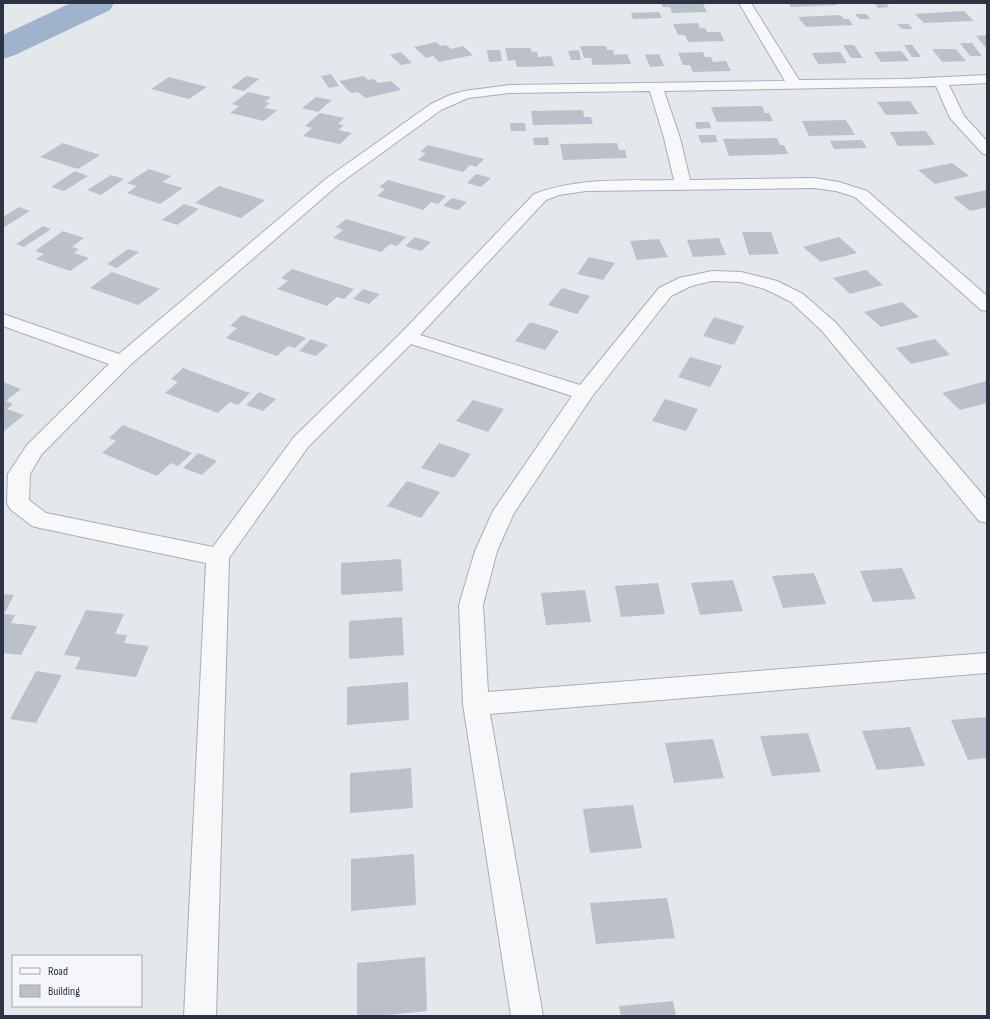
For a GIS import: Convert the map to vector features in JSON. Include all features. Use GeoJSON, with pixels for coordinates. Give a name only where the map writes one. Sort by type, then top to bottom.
{"type":"FeatureCollection","features":[{"type":"Feature","properties":{"kind":"street"},"geometry":{"type":"LineString","coordinates":[[745,3],[795,85]]}},
{"type":"Feature","properties":{"kind":"street"},"geometry":{"type":"LineString","coordinates":[[218,557],[40,520],[18,503],[19,474],[34,450],[122,362],[333,181],[453,97],[474,92],[510,89],[941,82],[987,79]]}},
{"type":"Feature","properties":{"kind":"street"},"geometry":{"type":"LineString","coordinates":[[941,82],[957,118],[987,150]]}},
{"type":"Feature","properties":{"kind":"street"},"geometry":{"type":"LineString","coordinates":[[655,86],[672,138],[683,185]]}},
{"type":"Feature","properties":{"kind":"street"},"geometry":{"type":"LineString","coordinates":[[200,1016],[218,557],[301,442],[408,337],[540,197],[556,191],[586,186],[814,183],[839,187],[861,194],[987,306]]}},
{"type":"Feature","properties":{"kind":"street"},"geometry":{"type":"LineString","coordinates":[[527,1016],[476,704],[471,605],[486,551],[504,511],[584,394],[665,292],[685,282],[712,276],[741,277],[771,285],[797,298],[828,327],[987,516]]}},
{"type":"Feature","properties":{"kind":"street"},"geometry":{"type":"LineString","coordinates":[[3,320],[122,362]]}},
{"type":"Feature","properties":{"kind":"street"},"geometry":{"type":"LineString","coordinates":[[408,337],[584,394]]}},
{"type":"Feature","properties":{"kind":"street"},"geometry":{"type":"LineString","coordinates":[[476,704],[987,663]]}},
{"type":"Feature","properties":{"kind":"building"},"geometry":{"type":"Polygon","coordinates":[[[661,3],[703,4],[707,12],[672,13],[670,7],[663,7],[661,3]]]}},
{"type":"Feature","properties":{"kind":"building"},"geometry":{"type":"Polygon","coordinates":[[[789,3],[836,3],[837,5],[791,7],[789,3]]]}},
{"type":"Feature","properties":{"kind":"building"},"geometry":{"type":"Polygon","coordinates":[[[875,3],[886,3],[889,7],[878,8],[875,3]]]}},
{"type":"Feature","properties":{"kind":"building"},"geometry":{"type":"Polygon","coordinates":[[[964,11],[974,21],[924,23],[915,14],[964,11]]]}},
{"type":"Feature","properties":{"kind":"building"},"geometry":{"type":"Polygon","coordinates":[[[659,12],[662,18],[633,19],[631,13],[659,12]]]}},
{"type":"Feature","properties":{"kind":"building"},"geometry":{"type":"Polygon","coordinates":[[[855,14],[866,14],[870,19],[859,19],[855,14]]]}},
{"type":"Feature","properties":{"kind":"building"},"geometry":{"type":"Polygon","coordinates":[[[840,15],[844,19],[849,19],[853,25],[806,27],[798,17],[840,15]]]}},
{"type":"Feature","properties":{"kind":"building"},"geometry":{"type":"Polygon","coordinates":[[[698,23],[700,28],[705,28],[707,32],[720,32],[724,41],[688,42],[685,35],[678,35],[673,24],[698,23]]]}},
{"type":"Feature","properties":{"kind":"building"},"geometry":{"type":"Polygon","coordinates":[[[897,24],[908,24],[913,29],[902,29],[897,24]]]}},
{"type":"Feature","properties":{"kind":"building"},"geometry":{"type":"Polygon","coordinates":[[[987,35],[987,49],[976,36],[987,35]]]}},
{"type":"Feature","properties":{"kind":"building"},"geometry":{"type":"Polygon","coordinates":[[[436,42],[441,46],[446,45],[451,49],[463,46],[473,55],[439,62],[433,56],[426,58],[414,47],[436,42]]]}},
{"type":"Feature","properties":{"kind":"building"},"geometry":{"type":"Polygon","coordinates":[[[960,43],[972,43],[982,56],[970,56],[960,43]]]}},
{"type":"Feature","properties":{"kind":"building"},"geometry":{"type":"Polygon","coordinates":[[[843,45],[854,45],[863,58],[851,58],[843,45]]]}},
{"type":"Feature","properties":{"kind":"building"},"geometry":{"type":"Polygon","coordinates":[[[904,45],[912,45],[921,57],[912,57],[904,45]]]}},
{"type":"Feature","properties":{"kind":"building"},"geometry":{"type":"Polygon","coordinates":[[[580,46],[606,46],[607,50],[613,50],[614,55],[627,54],[631,64],[593,65],[591,58],[584,58],[580,46]]]}},
{"type":"Feature","properties":{"kind":"building"},"geometry":{"type":"Polygon","coordinates":[[[505,48],[530,48],[532,52],[537,52],[538,57],[551,56],[554,66],[517,67],[515,60],[508,61],[505,48]]]}},
{"type":"Feature","properties":{"kind":"building"},"geometry":{"type":"Polygon","coordinates":[[[932,49],[956,49],[966,61],[942,62],[932,49]]]}},
{"type":"Feature","properties":{"kind":"building"},"geometry":{"type":"Polygon","coordinates":[[[487,50],[500,50],[502,61],[489,62],[487,50]]]}},
{"type":"Feature","properties":{"kind":"building"},"geometry":{"type":"Polygon","coordinates":[[[579,50],[581,60],[571,60],[568,51],[579,50]]]}},
{"type":"Feature","properties":{"kind":"building"},"geometry":{"type":"Polygon","coordinates":[[[901,51],[909,61],[881,62],[874,52],[901,51]]]}},
{"type":"Feature","properties":{"kind":"building"},"geometry":{"type":"Polygon","coordinates":[[[401,52],[412,63],[401,65],[390,55],[401,52]]]}},
{"type":"Feature","properties":{"kind":"building"},"geometry":{"type":"Polygon","coordinates":[[[703,52],[705,57],[711,57],[713,62],[726,61],[731,71],[693,72],[690,65],[683,65],[678,53],[703,52]]]}},
{"type":"Feature","properties":{"kind":"building"},"geometry":{"type":"Polygon","coordinates":[[[840,52],[847,63],[818,64],[812,53],[840,52]]]}},
{"type":"Feature","properties":{"kind":"building"},"geometry":{"type":"Polygon","coordinates":[[[659,54],[664,66],[650,67],[645,55],[659,54]]]}},
{"type":"Feature","properties":{"kind":"building"},"geometry":{"type":"Polygon","coordinates":[[[331,74],[339,86],[329,88],[321,76],[331,74]]]}},
{"type":"Feature","properties":{"kind":"building"},"geometry":{"type":"Polygon","coordinates":[[[246,76],[259,79],[244,91],[231,88],[246,76]]]}},
{"type":"Feature","properties":{"kind":"building"},"geometry":{"type":"Polygon","coordinates":[[[364,76],[368,80],[374,79],[378,83],[391,81],[401,90],[365,98],[358,92],[351,93],[339,81],[364,76]]]}},
{"type":"Feature","properties":{"kind":"building"},"geometry":{"type":"Polygon","coordinates":[[[169,77],[207,87],[189,99],[151,89],[169,77]]]}},
{"type":"Feature","properties":{"kind":"building"},"geometry":{"type":"Polygon","coordinates":[[[248,92],[271,97],[265,102],[270,103],[264,108],[277,110],[264,121],[230,113],[239,106],[232,104],[248,92]]]}},
{"type":"Feature","properties":{"kind":"building"},"geometry":{"type":"Polygon","coordinates":[[[316,97],[332,100],[318,112],[302,108],[316,97]]]}},
{"type":"Feature","properties":{"kind":"building"},"geometry":{"type":"Polygon","coordinates":[[[910,101],[919,114],[886,115],[877,102],[910,101]]]}},
{"type":"Feature","properties":{"kind":"building"},"geometry":{"type":"Polygon","coordinates":[[[762,106],[765,113],[769,113],[773,121],[717,122],[711,107],[762,106]]]}},
{"type":"Feature","properties":{"kind":"building"},"geometry":{"type":"Polygon","coordinates":[[[583,110],[584,117],[591,117],[593,124],[533,125],[531,111],[583,110]]]}},
{"type":"Feature","properties":{"kind":"building"},"geometry":{"type":"Polygon","coordinates":[[[320,113],[344,118],[338,124],[344,125],[338,130],[352,133],[340,144],[303,136],[312,128],[305,126],[320,113]]]}},
{"type":"Feature","properties":{"kind":"building"},"geometry":{"type":"Polygon","coordinates":[[[846,120],[855,135],[809,136],[802,121],[846,120]]]}},
{"type":"Feature","properties":{"kind":"building"},"geometry":{"type":"Polygon","coordinates":[[[695,122],[709,122],[711,128],[697,129],[695,122]]]}},
{"type":"Feature","properties":{"kind":"building"},"geometry":{"type":"Polygon","coordinates":[[[510,123],[525,123],[526,131],[511,131],[510,123]]]}},
{"type":"Feature","properties":{"kind":"building"},"geometry":{"type":"Polygon","coordinates":[[[926,131],[935,145],[898,146],[890,132],[926,131]]]}},
{"type":"Feature","properties":{"kind":"building"},"geometry":{"type":"Polygon","coordinates":[[[698,135],[715,135],[718,142],[701,143],[698,135]]]}},
{"type":"Feature","properties":{"kind":"building"},"geometry":{"type":"Polygon","coordinates":[[[548,137],[549,145],[534,145],[533,138],[548,137]]]}},
{"type":"Feature","properties":{"kind":"building"},"geometry":{"type":"Polygon","coordinates":[[[777,138],[780,145],[784,145],[788,154],[729,156],[723,139],[777,138]]]}},
{"type":"Feature","properties":{"kind":"building"},"geometry":{"type":"Polygon","coordinates":[[[862,140],[867,148],[834,149],[830,141],[862,140]]]}},
{"type":"Feature","properties":{"kind":"building"},"geometry":{"type":"Polygon","coordinates":[[[63,143],[100,155],[78,169],[40,157],[63,143]]]}},
{"type":"Feature","properties":{"kind":"building"},"geometry":{"type":"Polygon","coordinates":[[[617,143],[619,150],[625,150],[627,158],[563,160],[560,144],[617,143]]]}},
{"type":"Feature","properties":{"kind":"building"},"geometry":{"type":"Polygon","coordinates":[[[428,145],[484,159],[476,167],[470,165],[463,172],[418,160],[426,153],[420,152],[428,145]]]}},
{"type":"Feature","properties":{"kind":"building"},"geometry":{"type":"Polygon","coordinates":[[[952,163],[969,176],[935,184],[918,170],[952,163]]]}},
{"type":"Feature","properties":{"kind":"building"},"geometry":{"type":"Polygon","coordinates":[[[149,169],[171,176],[162,182],[183,188],[160,204],[127,193],[137,186],[127,183],[149,169]]]}},
{"type":"Feature","properties":{"kind":"building"},"geometry":{"type":"Polygon","coordinates":[[[75,171],[88,176],[64,191],[51,187],[75,171]]]}},
{"type":"Feature","properties":{"kind":"building"},"geometry":{"type":"Polygon","coordinates":[[[476,174],[491,178],[481,187],[467,183],[476,174]]]}},
{"type":"Feature","properties":{"kind":"building"},"geometry":{"type":"Polygon","coordinates":[[[111,175],[124,179],[101,195],[87,190],[111,175]]]}},
{"type":"Feature","properties":{"kind":"building"},"geometry":{"type":"Polygon","coordinates":[[[388,180],[446,196],[438,204],[431,202],[423,210],[377,196],[385,189],[379,187],[388,180]]]}},
{"type":"Feature","properties":{"kind":"building"},"geometry":{"type":"Polygon","coordinates":[[[219,186],[265,200],[241,218],[195,203],[219,186]]]}},
{"type":"Feature","properties":{"kind":"building"},"geometry":{"type":"Polygon","coordinates":[[[987,190],[987,207],[970,211],[953,197],[987,190]]]}},
{"type":"Feature","properties":{"kind":"building"},"geometry":{"type":"Polygon","coordinates":[[[452,198],[467,202],[458,210],[443,206],[452,198]]]}},
{"type":"Feature","properties":{"kind":"building"},"geometry":{"type":"Polygon","coordinates":[[[184,204],[199,209],[177,225],[162,220],[184,204]]]}},
{"type":"Feature","properties":{"kind":"building"},"geometry":{"type":"Polygon","coordinates":[[[19,207],[30,211],[3,228],[3,217],[19,207]]]}},
{"type":"Feature","properties":{"kind":"building"},"geometry":{"type":"Polygon","coordinates":[[[346,219],[406,237],[397,246],[390,244],[381,252],[333,238],[343,230],[336,227],[346,219]]]}},
{"type":"Feature","properties":{"kind":"building"},"geometry":{"type":"Polygon","coordinates":[[[43,226],[51,229],[24,247],[16,244],[43,226]]]}},
{"type":"Feature","properties":{"kind":"building"},"geometry":{"type":"Polygon","coordinates":[[[63,231],[84,238],[72,247],[79,249],[74,253],[89,258],[70,271],[36,259],[44,254],[35,251],[63,231]]]}},
{"type":"Feature","properties":{"kind":"building"},"geometry":{"type":"Polygon","coordinates":[[[742,232],[771,232],[779,254],[749,255],[742,232]]]}},
{"type":"Feature","properties":{"kind":"building"},"geometry":{"type":"Polygon","coordinates":[[[415,237],[431,242],[421,251],[405,246],[415,237]]]}},
{"type":"Feature","properties":{"kind":"building"},"geometry":{"type":"Polygon","coordinates":[[[839,237],[857,253],[821,262],[803,247],[839,237]]]}},
{"type":"Feature","properties":{"kind":"building"},"geometry":{"type":"Polygon","coordinates":[[[719,238],[726,255],[693,257],[687,240],[719,238]]]}},
{"type":"Feature","properties":{"kind":"building"},"geometry":{"type":"Polygon","coordinates":[[[659,239],[668,257],[637,260],[630,241],[659,239]]]}},
{"type":"Feature","properties":{"kind":"building"},"geometry":{"type":"Polygon","coordinates":[[[128,249],[139,252],[117,268],[107,264],[128,249]]]}},
{"type":"Feature","properties":{"kind":"building"},"geometry":{"type":"Polygon","coordinates":[[[589,257],[615,263],[603,280],[577,274],[589,257]]]}},
{"type":"Feature","properties":{"kind":"building"},"geometry":{"type":"Polygon","coordinates":[[[292,269],[354,289],[344,299],[337,297],[327,306],[277,289],[288,281],[281,278],[292,269]]]}},
{"type":"Feature","properties":{"kind":"building"},"geometry":{"type":"Polygon","coordinates":[[[866,270],[883,285],[850,294],[833,278],[866,270]]]}},
{"type":"Feature","properties":{"kind":"building"},"geometry":{"type":"Polygon","coordinates":[[[112,272],[160,289],[138,305],[90,288],[112,272]]]}},
{"type":"Feature","properties":{"kind":"building"},"geometry":{"type":"Polygon","coordinates":[[[562,288],[590,296],[577,314],[548,305],[562,288]]]}},
{"type":"Feature","properties":{"kind":"building"},"geometry":{"type":"Polygon","coordinates":[[[363,289],[380,294],[369,304],[353,299],[363,289]]]}},
{"type":"Feature","properties":{"kind":"building"},"geometry":{"type":"Polygon","coordinates":[[[902,302],[919,317],[881,327],[864,312],[902,302]]]}},
{"type":"Feature","properties":{"kind":"building"},"geometry":{"type":"Polygon","coordinates":[[[242,315],[306,338],[295,348],[288,346],[277,356],[226,338],[237,328],[230,326],[242,315]]]}},
{"type":"Feature","properties":{"kind":"building"},"geometry":{"type":"Polygon","coordinates":[[[714,317],[744,326],[734,345],[703,336],[714,317]]]}},
{"type":"Feature","properties":{"kind":"building"},"geometry":{"type":"Polygon","coordinates":[[[530,322],[559,331],[545,350],[515,341],[530,322]]]}},
{"type":"Feature","properties":{"kind":"building"},"geometry":{"type":"Polygon","coordinates":[[[311,339],[328,345],[316,356],[299,351],[311,339]]]}},
{"type":"Feature","properties":{"kind":"building"},"geometry":{"type":"Polygon","coordinates":[[[935,339],[950,355],[911,364],[896,348],[935,339]]]}},
{"type":"Feature","properties":{"kind":"building"},"geometry":{"type":"Polygon","coordinates":[[[690,357],[722,366],[710,387],[678,377],[690,357]]]}},
{"type":"Feature","properties":{"kind":"building"},"geometry":{"type":"Polygon","coordinates":[[[183,368],[250,393],[238,405],[230,402],[218,413],[165,393],[178,382],[171,379],[183,368]]]}},
{"type":"Feature","properties":{"kind":"building"},"geometry":{"type":"Polygon","coordinates":[[[986,381],[987,403],[960,410],[942,393],[986,381]]]}},
{"type":"Feature","properties":{"kind":"building"},"geometry":{"type":"Polygon","coordinates":[[[3,382],[21,389],[6,401],[13,404],[7,409],[24,415],[3,432],[3,382]]]}},
{"type":"Feature","properties":{"kind":"building"},"geometry":{"type":"Polygon","coordinates":[[[259,392],[276,399],[263,411],[246,405],[259,392]]]}},
{"type":"Feature","properties":{"kind":"building"},"geometry":{"type":"Polygon","coordinates":[[[665,399],[698,409],[686,431],[652,421],[665,399]]]}},
{"type":"Feature","properties":{"kind":"building"},"geometry":{"type":"Polygon","coordinates":[[[473,400],[504,409],[488,432],[456,421],[473,400]]]}},
{"type":"Feature","properties":{"kind":"building"},"geometry":{"type":"Polygon","coordinates":[[[123,425],[192,453],[178,466],[171,463],[157,476],[102,453],[116,441],[109,438],[123,425]]]}},
{"type":"Feature","properties":{"kind":"building"},"geometry":{"type":"Polygon","coordinates":[[[439,443],[471,454],[454,478],[421,468],[439,443]]]}},
{"type":"Feature","properties":{"kind":"building"},"geometry":{"type":"Polygon","coordinates":[[[198,453],[217,461],[202,475],[183,468],[198,453]]]}},
{"type":"Feature","properties":{"kind":"building"},"geometry":{"type":"Polygon","coordinates":[[[407,481],[440,492],[421,518],[387,506],[407,481]]]}},
{"type":"Feature","properties":{"kind":"building"},"geometry":{"type":"Polygon","coordinates":[[[401,559],[403,591],[341,595],[341,563],[401,559]]]}},
{"type":"Feature","properties":{"kind":"building"},"geometry":{"type":"Polygon","coordinates":[[[902,568],[916,599],[873,602],[860,571],[902,568]]]}},
{"type":"Feature","properties":{"kind":"building"},"geometry":{"type":"Polygon","coordinates":[[[814,573],[826,604],[783,608],[772,576],[814,573]]]}},
{"type":"Feature","properties":{"kind":"building"},"geometry":{"type":"Polygon","coordinates":[[[733,580],[743,611],[700,615],[691,583],[733,580]]]}},
{"type":"Feature","properties":{"kind":"building"},"geometry":{"type":"Polygon","coordinates":[[[658,583],[665,614],[621,617],[615,586],[658,583]]]}},
{"type":"Feature","properties":{"kind":"building"},"geometry":{"type":"Polygon","coordinates":[[[585,590],[591,622],[546,625],[541,593],[585,590]]]}},
{"type":"Feature","properties":{"kind":"building"},"geometry":{"type":"Polygon","coordinates":[[[3,594],[14,595],[4,614],[15,615],[11,623],[37,626],[21,655],[3,653],[3,594]]]}},
{"type":"Feature","properties":{"kind":"building"},"geometry":{"type":"Polygon","coordinates":[[[86,610],[124,614],[115,634],[127,635],[124,643],[149,646],[136,677],[75,669],[81,657],[64,655],[86,610]]]}},
{"type":"Feature","properties":{"kind":"building"},"geometry":{"type":"Polygon","coordinates":[[[402,617],[404,655],[349,659],[349,621],[402,617]]]}},
{"type":"Feature","properties":{"kind":"building"},"geometry":{"type":"Polygon","coordinates":[[[36,671],[62,675],[36,723],[10,719],[36,671]]]}},
{"type":"Feature","properties":{"kind":"building"},"geometry":{"type":"Polygon","coordinates":[[[408,682],[409,720],[347,725],[347,687],[408,682]]]}},
{"type":"Feature","properties":{"kind":"building"},"geometry":{"type":"Polygon","coordinates":[[[987,717],[987,758],[968,760],[951,720],[987,717]]]}},
{"type":"Feature","properties":{"kind":"building"},"geometry":{"type":"Polygon","coordinates":[[[910,727],[925,766],[877,770],[862,731],[910,727]]]}},
{"type":"Feature","properties":{"kind":"building"},"geometry":{"type":"Polygon","coordinates":[[[808,733],[821,772],[772,776],[760,736],[808,733]]]}},
{"type":"Feature","properties":{"kind":"building"},"geometry":{"type":"Polygon","coordinates":[[[713,739],[724,778],[674,783],[665,743],[713,739]]]}},
{"type":"Feature","properties":{"kind":"building"},"geometry":{"type":"Polygon","coordinates":[[[411,768],[413,808],[350,813],[350,773],[411,768]]]}},
{"type":"Feature","properties":{"kind":"building"},"geometry":{"type":"Polygon","coordinates":[[[633,805],[642,848],[590,853],[583,809],[633,805]]]}},
{"type":"Feature","properties":{"kind":"building"},"geometry":{"type":"Polygon","coordinates":[[[414,854],[416,905],[351,911],[351,859],[414,854]]]}},
{"type":"Feature","properties":{"kind":"building"},"geometry":{"type":"Polygon","coordinates":[[[667,898],[675,938],[596,944],[590,903],[667,898]]]}},
{"type":"Feature","properties":{"kind":"building"},"geometry":{"type":"Polygon","coordinates":[[[425,957],[427,1011],[377,1016],[357,1016],[357,963],[425,957]]]}},
{"type":"Feature","properties":{"kind":"building"},"geometry":{"type":"Polygon","coordinates":[[[673,1001],[676,1016],[621,1016],[619,1006],[673,1001]]]}},
{"type":"Feature","properties":{"kind":"waterway"},"geometry":{"type":"LineString","coordinates":[[3,48],[98,3]]}}]}
